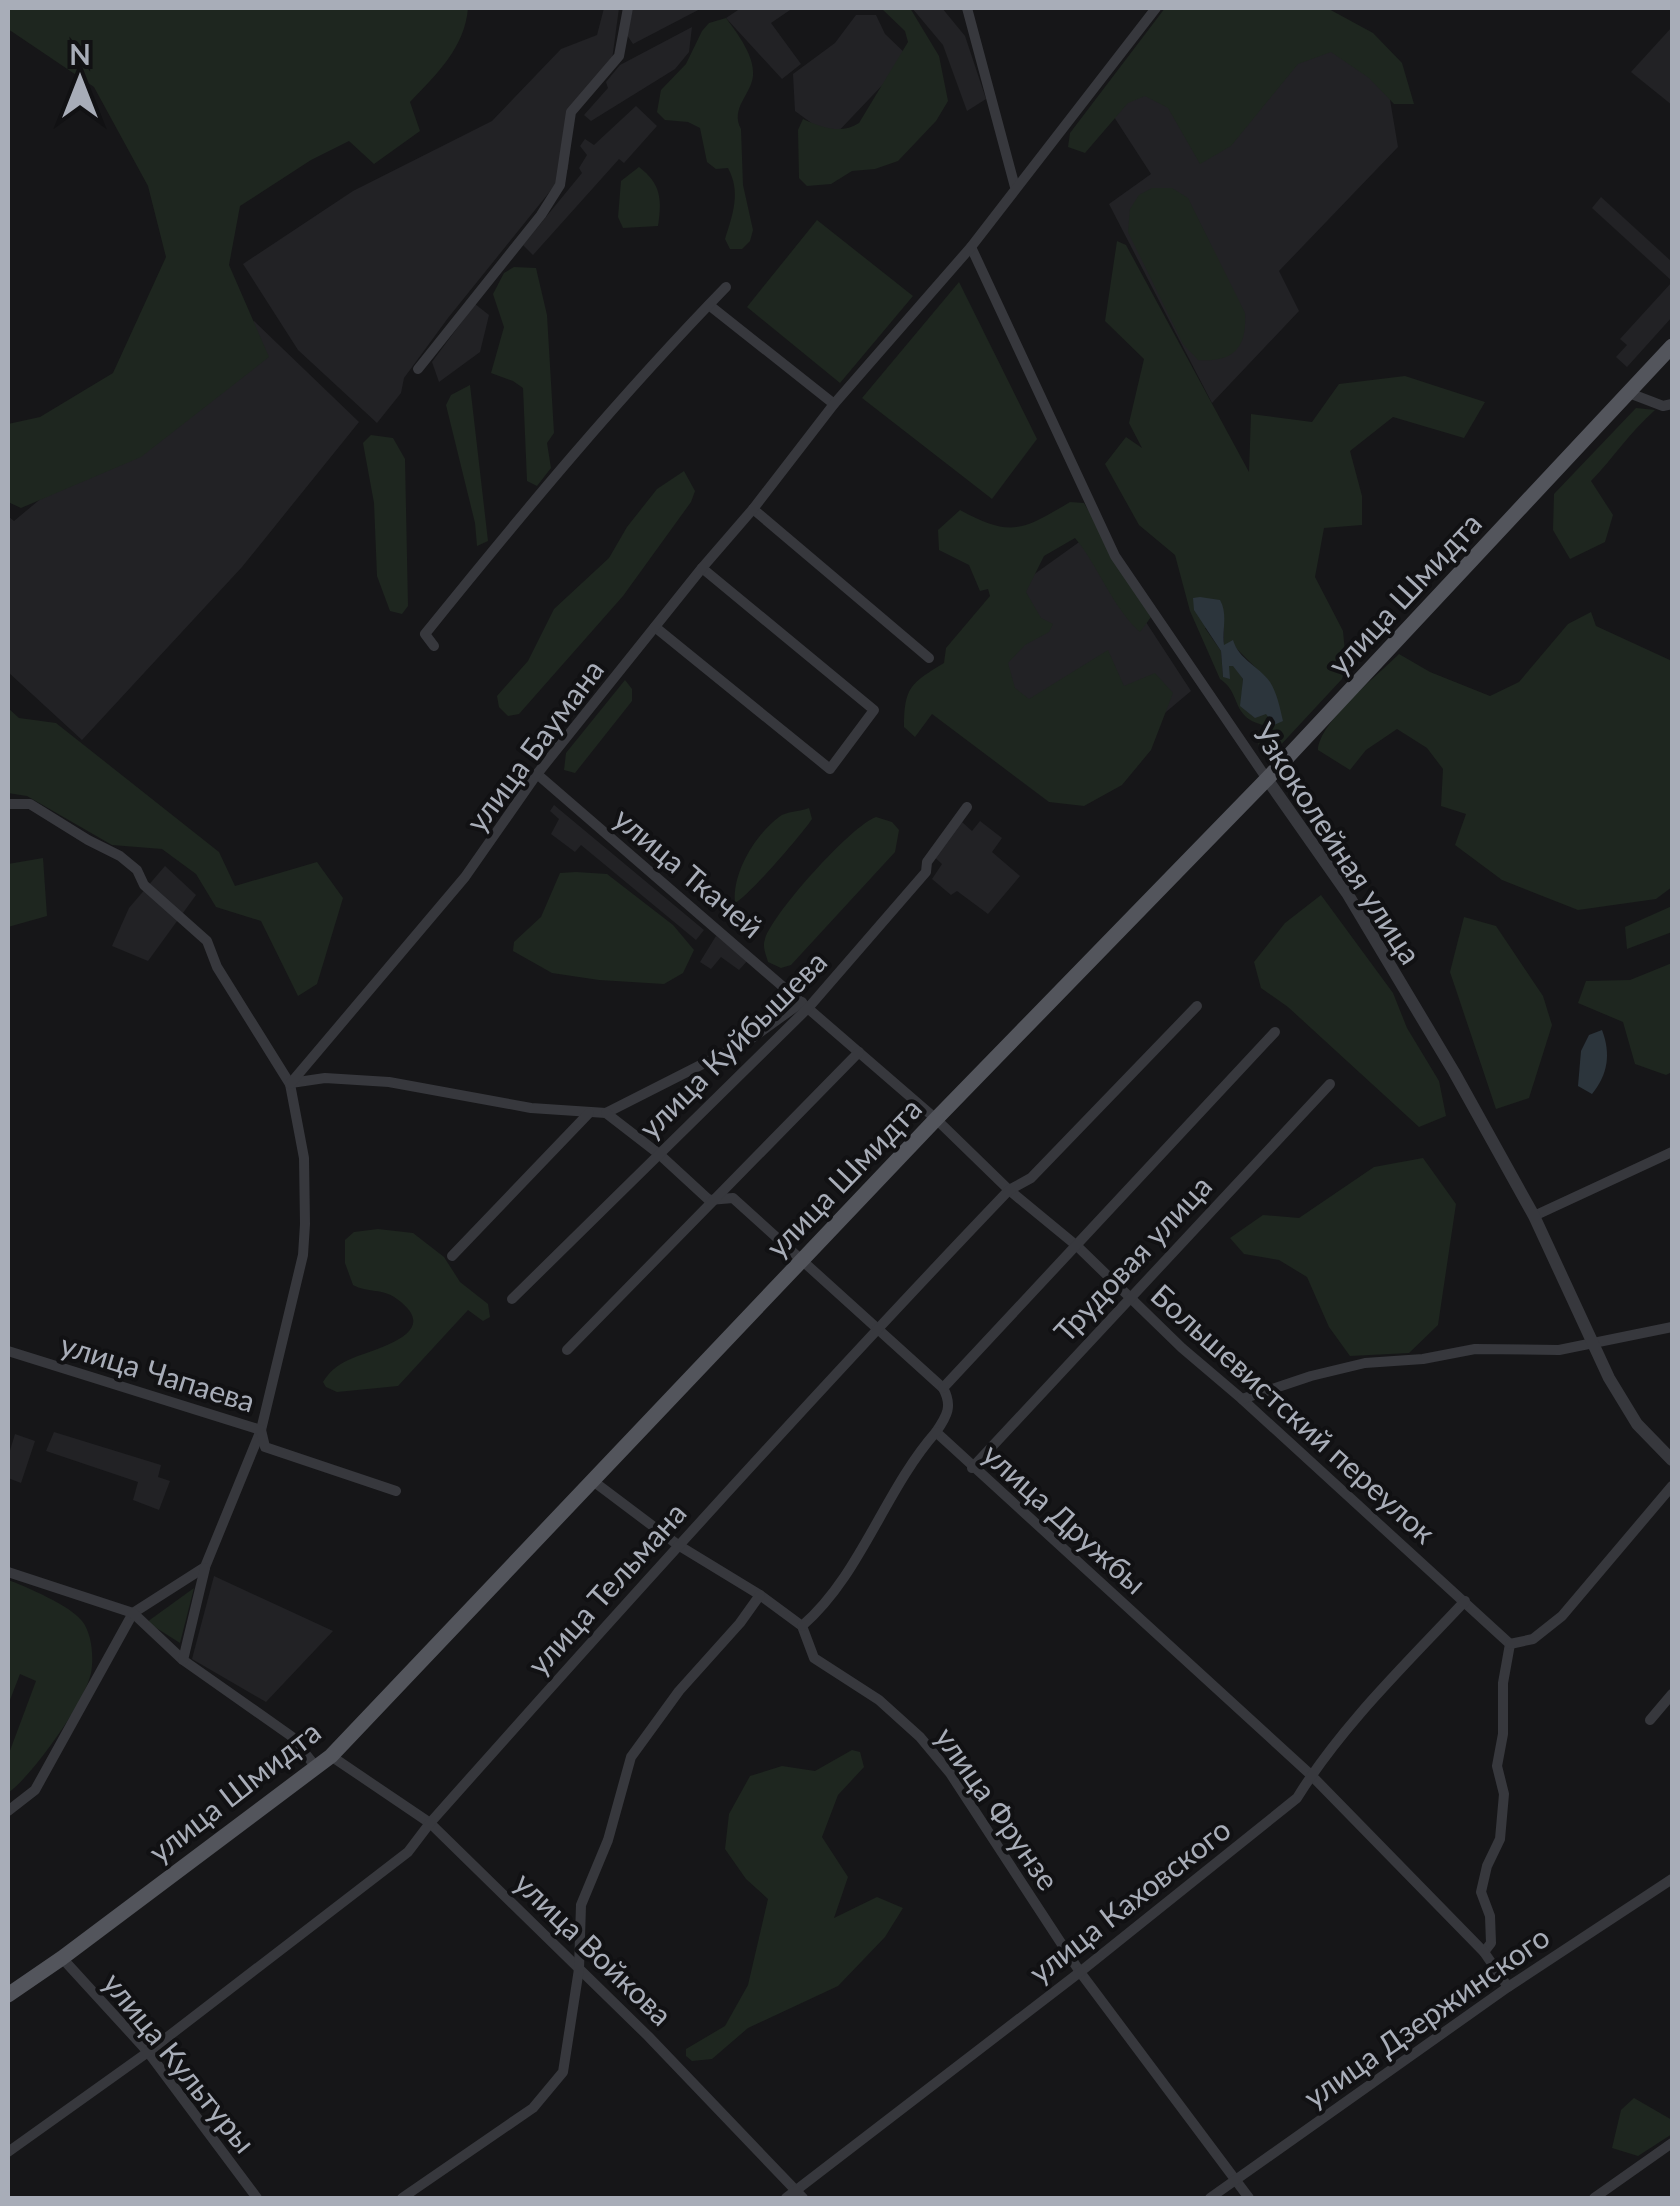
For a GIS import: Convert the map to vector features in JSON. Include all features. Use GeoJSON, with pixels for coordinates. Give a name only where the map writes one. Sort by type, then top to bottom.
{"type":"FeatureCollection","features":[{"type":"Feature","properties":{"kind":"main road","name":"улица Шмидта"},"geometry":{"type":"LineString","coordinates":[[8,1995],[331,1756],[802,1258],[1266,779],[1672,346]]}},
{"type":"Feature","properties":{"kind":"street"},"geometry":{"type":"LineString","coordinates":[[418,369],[560,186],[572,112],[619,56],[628,8]]}},
{"type":"Feature","properties":{"kind":"street"},"geometry":{"type":"LineString","coordinates":[[966,8],[1015,186]]}},
{"type":"Feature","properties":{"kind":"street","name":"улица Баумана"},"geometry":{"type":"LineString","coordinates":[[290,1084],[492,844],[537,774],[834,404],[971,247],[1156,8]]}},
{"type":"Feature","properties":{"kind":"street","name":"Узкоколейная улица"},"geometry":{"type":"LineString","coordinates":[[971,247],[1115,556],[1346,893],[1454,1072],[1534,1216],[1609,1378],[1636,1424],[1672,1460]]}},
{"type":"Feature","properties":{"kind":"street"},"geometry":{"type":"LineString","coordinates":[[434,646],[425,634],[632,388],[726,287]]}},
{"type":"Feature","properties":{"kind":"street"},"geometry":{"type":"LineString","coordinates":[[708,304],[834,404]]}},
{"type":"Feature","properties":{"kind":"street"},"geometry":{"type":"LineString","coordinates":[[1630,393],[1663,406],[1672,404]]}},
{"type":"Feature","properties":{"kind":"street"},"geometry":{"type":"LineString","coordinates":[[753,509],[929,658]]}},
{"type":"Feature","properties":{"kind":"street"},"geometry":{"type":"LineString","coordinates":[[656,628],[830,768],[874,710],[702,568]]}},
{"type":"Feature","properties":{"kind":"street","name":"улица Ткачей"},"geometry":{"type":"LineString","coordinates":[[537,774],[805,1004]]}},
{"type":"Feature","properties":{"kind":"street"},"geometry":{"type":"LineString","coordinates":[[8,804],[30,804],[120,856],[137,870],[144,885],[192,924],[207,941],[217,967],[290,1084],[304,1158],[303,1256],[261,1430],[206,1567],[184,1660]]}},
{"type":"Feature","properties":{"kind":"street","name":"улица Куйбышева"},"geometry":{"type":"LineString","coordinates":[[512,1300],[805,1004],[926,872],[927,862],[967,807]]}},
{"type":"Feature","properties":{"kind":"street"},"geometry":{"type":"LineString","coordinates":[[290,1084],[325,1078],[389,1082],[531,1108],[606,1114],[748,1042],[805,1004]]}},
{"type":"Feature","properties":{"kind":"street","name":"Большевистский переулок"},"geometry":{"type":"LineString","coordinates":[[805,1004],[936,1119],[1009,1190],[1077,1246],[1128,1298],[1510,1644]]}},
{"type":"Feature","properties":{"kind":"street","name":"улица Тельмана"},"geometry":{"type":"LineString","coordinates":[[8,2152],[148,2052],[408,1852],[678,1545],[876,1330],[1009,1190],[1030,1178],[1197,1006]]}},
{"type":"Feature","properties":{"kind":"street"},"geometry":{"type":"LineString","coordinates":[[943,1388],[1276,1032]]}},
{"type":"Feature","properties":{"kind":"street"},"geometry":{"type":"LineString","coordinates":[[567,1350],[859,1052]]}},
{"type":"Feature","properties":{"kind":"street","name":"Трудовая улица"},"geometry":{"type":"LineString","coordinates":[[972,1468],[1330,1084]]}},
{"type":"Feature","properties":{"kind":"street"},"geometry":{"type":"LineString","coordinates":[[452,1256],[590,1113]]}},
{"type":"Feature","properties":{"kind":"street"},"geometry":{"type":"LineString","coordinates":[[606,1114],[659,1154],[709,1200],[733,1198],[943,1388],[950,1400],[948,1416],[917,1454],[826,1605],[802,1626]]}},
{"type":"Feature","properties":{"kind":"street"},"geometry":{"type":"LineString","coordinates":[[1534,1216],[1672,1152]]}},
{"type":"Feature","properties":{"kind":"street"},"geometry":{"type":"LineString","coordinates":[[1242,1399],[1311,1376],[1365,1364],[1476,1350],[1558,1350],[1672,1327]]}},
{"type":"Feature","properties":{"kind":"street","name":"улица Чапаева"},"geometry":{"type":"LineString","coordinates":[[8,1351],[261,1430],[265,1447],[396,1491]]}},
{"type":"Feature","properties":{"kind":"street","name":"улица Дружбы"},"geometry":{"type":"LineString","coordinates":[[936,1432],[1312,1775],[1484,1952],[1508,1987]]}},
{"type":"Feature","properties":{"kind":"street","name":"улица Фрунзе"},"geometry":{"type":"LineString","coordinates":[[593,1481],[678,1545],[802,1626],[814,1658],[879,1700],[920,1737],[950,1772],[1080,1972],[1249,2198]]}},
{"type":"Feature","properties":{"kind":"street"},"geometry":{"type":"LineString","coordinates":[[1484,1952],[1491,1943],[1490,1916],[1481,1892],[1500,1839],[1504,1794],[1498,1766],[1503,1734],[1503,1684],[1510,1644],[1533,1639],[1562,1616],[1672,1486]]}},
{"type":"Feature","properties":{"kind":"street"},"geometry":{"type":"LineString","coordinates":[[8,1812],[35,1790],[133,1613],[206,1567]]}},
{"type":"Feature","properties":{"kind":"street"},"geometry":{"type":"LineString","coordinates":[[8,1572],[133,1613],[184,1660],[291,1736],[316,1767]]}},
{"type":"Feature","properties":{"kind":"street"},"geometry":{"type":"LineString","coordinates":[[402,2198],[533,2108],[563,2072],[579,1969],[581,1905],[608,1840],[632,1757],[678,1692],[760,1595]]}},
{"type":"Feature","properties":{"kind":"street","name":"улица Каховского"},"geometry":{"type":"LineString","coordinates":[[795,2196],[1298,1798],[1312,1775],[1384,1687],[1465,1602]]}},
{"type":"Feature","properties":{"kind":"street"},"geometry":{"type":"LineString","coordinates":[[1650,1720],[1672,1694]]}},
{"type":"Feature","properties":{"kind":"street","name":"улица Войкова"},"geometry":{"type":"LineString","coordinates":[[331,1756],[430,1823],[648,2036],[795,2196]]}},
{"type":"Feature","properties":{"kind":"street","name":"улица Дзержинского"},"geometry":{"type":"LineString","coordinates":[[1210,2198],[1508,1987],[1672,1878]]}},
{"type":"Feature","properties":{"kind":"street","name":"улица Культуры"},"geometry":{"type":"LineString","coordinates":[[62,1958],[148,2052],[258,2198]]}},
{"type":"Feature","properties":{"kind":"street"},"geometry":{"type":"LineString","coordinates":[[1594,2198],[1672,2143]]}},
{"type":"Feature","properties":{"kind":"shaded area"},"geometry":{"type":"Polygon","coordinates":[[[8,8],[468,8],[455,47],[410,102],[420,131],[374,164],[349,141],[311,160],[240,206],[229,265],[269,357],[141,457],[21,508],[8,502],[8,424],[40,417],[113,373],[166,257],[148,186],[94,87],[8,29],[8,8]]]}},
{"type":"Feature","properties":{"kind":"shaded area"},"geometry":{"type":"Polygon","coordinates":[[[604,8],[619,8],[612,60],[573,112],[568,169],[448,318],[404,378],[401,393],[377,423],[298,350],[243,264],[353,191],[492,121],[561,49],[597,35],[604,8]]]}},
{"type":"Feature","properties":{"kind":"shaded area"},"geometry":{"type":"Polygon","coordinates":[[[633,8],[702,8],[633,44],[627,35],[633,8]]]}},
{"type":"Feature","properties":{"kind":"shaded area"},"geometry":{"type":"Polygon","coordinates":[[[741,8],[793,8],[771,23],[801,64],[782,79],[726,18],[741,8]]]}},
{"type":"Feature","properties":{"kind":"shaded area"},"geometry":{"type":"Polygon","coordinates":[[[881,8],[910,8],[939,56],[948,101],[936,121],[898,161],[852,171],[831,184],[807,186],[799,178],[798,130],[803,119],[838,129],[859,123],[908,42],[905,31],[881,8]]]}},
{"type":"Feature","properties":{"kind":"shaded area"},"geometry":{"type":"Polygon","coordinates":[[[912,8],[942,8],[965,36],[986,99],[967,111],[943,45],[912,8]]]}},
{"type":"Feature","properties":{"kind":"shaded area"},"geometry":{"type":"Polygon","coordinates":[[[1165,8],[1327,8],[1373,33],[1402,63],[1414,104],[1394,104],[1369,78],[1331,52],[1298,64],[1231,146],[1200,164],[1168,108],[1145,96],[1128,103],[1085,153],[1068,147],[1070,133],[1165,8]]]}},
{"type":"Feature","properties":{"kind":"shaded area"},"geometry":{"type":"Polygon","coordinates":[[[1301,8],[1386,76],[1398,147],[1279,271],[1299,311],[1212,403],[1109,204],[1151,174],[1105,103],[1301,8]]]}},
{"type":"Feature","properties":{"kind":"shaded area"},"geometry":{"type":"Polygon","coordinates":[[[856,15],[876,15],[885,34],[909,57],[832,138],[795,111],[793,74],[835,43],[856,15]]]}},
{"type":"Feature","properties":{"kind":"shaded area"},"geometry":{"type":"Polygon","coordinates":[[[726,18],[744,45],[753,68],[738,115],[743,185],[753,230],[742,249],[730,249],[725,239],[735,194],[728,168],[716,169],[707,162],[700,128],[688,122],[665,120],[657,112],[661,90],[686,64],[702,31],[709,23],[726,18]]]}},
{"type":"Feature","properties":{"kind":"shaded area"},"geometry":{"type":"Polygon","coordinates":[[[692,27],[689,52],[675,69],[591,121],[584,115],[608,88],[606,82],[620,65],[692,27]]]}},
{"type":"Feature","properties":{"kind":"shaded area"},"geometry":{"type":"Polygon","coordinates":[[[1672,27],[1672,105],[1631,72],[1672,27]]]}},
{"type":"Feature","properties":{"kind":"shaded area"},"geometry":{"type":"Polygon","coordinates":[[[636,106],[657,126],[624,163],[619,159],[533,255],[523,245],[582,173],[579,168],[587,155],[580,146],[585,139],[594,145],[636,106]]]}},
{"type":"Feature","properties":{"kind":"shaded area"},"geometry":{"type":"Polygon","coordinates":[[[639,167],[658,193],[658,226],[623,228],[618,217],[621,181],[639,167]]]}},
{"type":"Feature","properties":{"kind":"shaded area"},"geometry":{"type":"Polygon","coordinates":[[[1152,188],[1172,188],[1188,198],[1245,313],[1243,336],[1229,356],[1198,360],[1183,344],[1128,232],[1130,209],[1139,195],[1152,188]]]}},
{"type":"Feature","properties":{"kind":"shaded area"},"geometry":{"type":"Polygon","coordinates":[[[1601,197],[1672,262],[1672,281],[1592,208],[1601,197]]]}},
{"type":"Feature","properties":{"kind":"shaded area"},"geometry":{"type":"Polygon","coordinates":[[[817,220],[913,296],[840,383],[747,307],[817,220]]]}},
{"type":"Feature","properties":{"kind":"shaded area"},"geometry":{"type":"Polygon","coordinates":[[[1117,241],[1126,245],[1249,472],[1251,414],[1312,422],[1339,384],[1405,376],[1485,402],[1464,438],[1393,417],[1350,451],[1362,496],[1362,525],[1324,528],[1315,577],[1343,631],[1346,663],[1342,679],[1276,750],[1259,748],[1257,734],[1267,726],[1241,712],[1232,692],[1220,679],[1190,611],[1175,555],[1139,525],[1105,464],[1126,437],[1142,448],[1129,423],[1144,359],[1105,321],[1117,241]],[[1224,621],[1205,628],[1221,651],[1223,677],[1229,666],[1234,666],[1243,679],[1241,706],[1265,677],[1236,648],[1224,646],[1224,621]]]}},
{"type":"Feature","properties":{"kind":"shaded area"},"geometry":{"type":"Polygon","coordinates":[[[514,267],[536,268],[547,315],[554,433],[547,443],[551,468],[537,486],[527,481],[523,388],[491,373],[504,327],[493,294],[504,273],[514,267]]]}},
{"type":"Feature","properties":{"kind":"shaded area"},"geometry":{"type":"Polygon","coordinates":[[[959,282],[1037,439],[992,499],[862,398],[959,282]]]}},
{"type":"Feature","properties":{"kind":"shaded area"},"geometry":{"type":"Polygon","coordinates":[[[1672,282],[1672,317],[1627,367],[1616,357],[1627,345],[1620,339],[1672,282]]]}},
{"type":"Feature","properties":{"kind":"shaded area"},"geometry":{"type":"Polygon","coordinates":[[[475,304],[489,315],[480,352],[439,382],[432,362],[475,304]]]}},
{"type":"Feature","properties":{"kind":"shaded area"},"geometry":{"type":"Polygon","coordinates":[[[254,321],[359,422],[242,567],[82,740],[8,672],[8,516],[14,521],[254,321]]]}},
{"type":"Feature","properties":{"kind":"shaded area"},"geometry":{"type":"Polygon","coordinates":[[[470,385],[488,541],[477,546],[446,405],[451,395],[470,385]]]}},
{"type":"Feature","properties":{"kind":"shaded area"},"geometry":{"type":"Polygon","coordinates":[[[1636,408],[1655,410],[1591,481],[1613,515],[1605,542],[1570,559],[1553,530],[1554,494],[1636,408]]]}},
{"type":"Feature","properties":{"kind":"shaded area"},"geometry":{"type":"Polygon","coordinates":[[[371,435],[393,438],[405,459],[408,606],[402,614],[390,611],[377,576],[374,503],[363,443],[371,435]]]}},
{"type":"Feature","properties":{"kind":"shaded area"},"geometry":{"type":"Polygon","coordinates":[[[684,471],[695,491],[691,502],[623,596],[519,714],[508,716],[499,707],[497,696],[528,661],[554,609],[609,558],[657,489],[684,471]]]}},
{"type":"Feature","properties":{"kind":"shaded area"},"geometry":{"type":"Polygon","coordinates":[[[1070,502],[1084,503],[1151,617],[1140,632],[1121,611],[1075,538],[1044,556],[1026,592],[1041,618],[1053,624],[1049,632],[1025,645],[1008,663],[1015,688],[1029,699],[1108,650],[1124,686],[1155,673],[1173,693],[1151,750],[1122,785],[1084,806],[1049,802],[932,714],[915,737],[904,727],[908,694],[924,676],[944,663],[946,648],[990,596],[988,589],[980,591],[969,565],[939,550],[938,530],[960,510],[992,524],[1016,527],[1070,502]]]}},
{"type":"Feature","properties":{"kind":"shaded area"},"geometry":{"type":"Polygon","coordinates":[[[1089,535],[1191,691],[1098,769],[952,646],[997,601],[1089,535]]]}},
{"type":"Feature","properties":{"kind":"shaded area"},"geometry":{"type":"Polygon","coordinates":[[[1193,598],[1220,600],[1224,645],[1233,640],[1240,653],[1270,682],[1283,721],[1274,725],[1266,714],[1255,718],[1240,706],[1243,679],[1233,666],[1229,666],[1230,679],[1223,677],[1221,651],[1194,610],[1193,598]]]}},
{"type":"Feature","properties":{"kind":"shaded area"},"geometry":{"type":"Polygon","coordinates":[[[1591,612],[1596,626],[1672,661],[1672,887],[1656,899],[1578,910],[1502,880],[1455,845],[1466,814],[1441,806],[1443,769],[1427,748],[1397,729],[1366,750],[1350,770],[1318,750],[1328,726],[1399,654],[1430,672],[1490,696],[1519,682],[1568,624],[1591,612]]]}},
{"type":"Feature","properties":{"kind":"shaded area"},"geometry":{"type":"Polygon","coordinates":[[[625,680],[632,689],[632,701],[575,773],[564,770],[566,753],[625,680]]]}},
{"type":"Feature","properties":{"kind":"shaded area"},"geometry":{"type":"Polygon","coordinates":[[[8,708],[19,718],[56,723],[219,852],[235,886],[317,862],[343,898],[317,984],[298,996],[261,921],[216,907],[196,874],[162,849],[112,845],[27,796],[8,793],[8,708]]]}},
{"type":"Feature","properties":{"kind":"shaded area"},"geometry":{"type":"Polygon","coordinates":[[[554,805],[704,930],[696,940],[581,845],[575,852],[551,834],[559,819],[550,811],[554,805]]]}},
{"type":"Feature","properties":{"kind":"shaded area"},"geometry":{"type":"Polygon","coordinates":[[[809,808],[812,819],[806,827],[735,903],[741,867],[762,834],[782,815],[809,808]]]}},
{"type":"Feature","properties":{"kind":"shaded area"},"geometry":{"type":"Polygon","coordinates":[[[876,817],[892,822],[899,830],[895,852],[791,965],[781,968],[768,962],[764,942],[782,911],[832,853],[876,817]]]}},
{"type":"Feature","properties":{"kind":"shaded area"},"geometry":{"type":"Polygon","coordinates":[[[980,821],[1002,838],[992,852],[1020,876],[988,914],[957,891],[951,895],[932,879],[942,864],[932,855],[962,822],[972,831],[980,821]]]}},
{"type":"Feature","properties":{"kind":"shaded area"},"geometry":{"type":"Polygon","coordinates":[[[43,858],[47,916],[8,927],[8,864],[43,858]]]}},
{"type":"Feature","properties":{"kind":"shaded area"},"geometry":{"type":"Polygon","coordinates":[[[165,866],[196,895],[148,961],[112,946],[129,908],[165,866]]]}},
{"type":"Feature","properties":{"kind":"shaded area"},"geometry":{"type":"Polygon","coordinates":[[[560,873],[607,874],[673,925],[694,950],[683,973],[664,984],[599,980],[552,973],[513,951],[514,942],[541,917],[560,873]]]}},
{"type":"Feature","properties":{"kind":"shaded area"},"geometry":{"type":"Polygon","coordinates":[[[1321,895],[1393,993],[1407,1028],[1439,1081],[1446,1116],[1419,1127],[1288,1007],[1261,988],[1254,962],[1285,923],[1321,895]]]}},
{"type":"Feature","properties":{"kind":"shaded area"},"geometry":{"type":"Polygon","coordinates":[[[1672,906],[1672,932],[1627,949],[1625,927],[1672,906]]]}},
{"type":"Feature","properties":{"kind":"shaded area"},"geometry":{"type":"Polygon","coordinates":[[[1464,917],[1496,926],[1543,996],[1552,1025],[1529,1098],[1496,1109],[1450,972],[1464,917]]]}},
{"type":"Feature","properties":{"kind":"shaded area"},"geometry":{"type":"Polygon","coordinates":[[[716,936],[748,960],[739,970],[721,957],[711,969],[700,962],[716,936]]]}},
{"type":"Feature","properties":{"kind":"shaded area"},"geometry":{"type":"Polygon","coordinates":[[[1672,963],[1672,1072],[1666,1075],[1635,1064],[1623,1022],[1578,1003],[1586,981],[1630,980],[1672,963]]]}},
{"type":"Feature","properties":{"kind":"shaded area"},"geometry":{"type":"Polygon","coordinates":[[[1602,1030],[1606,1064],[1592,1094],[1578,1086],[1581,1051],[1589,1035],[1602,1030]]]}},
{"type":"Feature","properties":{"kind":"shaded area"},"geometry":{"type":"Polygon","coordinates":[[[1423,1158],[1456,1204],[1438,1325],[1409,1353],[1350,1356],[1329,1327],[1307,1277],[1279,1260],[1244,1254],[1230,1238],[1263,1215],[1299,1218],[1374,1167],[1423,1158]]]}},
{"type":"Feature","properties":{"kind":"shaded area"},"geometry":{"type":"Polygon","coordinates":[[[378,1229],[413,1233],[444,1257],[460,1282],[488,1304],[490,1317],[483,1321],[468,1310],[398,1386],[337,1392],[323,1382],[332,1370],[402,1338],[413,1321],[410,1311],[392,1296],[353,1285],[345,1263],[345,1240],[354,1232],[378,1229]]]}},
{"type":"Feature","properties":{"kind":"shaded area"},"geometry":{"type":"Polygon","coordinates":[[[54,1432],[161,1465],[158,1477],[170,1481],[159,1510],[133,1500],[138,1482],[46,1451],[54,1432]]]}},
{"type":"Feature","properties":{"kind":"shaded area"},"geometry":{"type":"Polygon","coordinates":[[[15,1434],[35,1441],[21,1483],[8,1478],[8,1457],[15,1434]]]}},
{"type":"Feature","properties":{"kind":"shaded area"},"geometry":{"type":"Polygon","coordinates":[[[214,1576],[333,1631],[266,1702],[192,1659],[214,1576]]]}},
{"type":"Feature","properties":{"kind":"shaded area"},"geometry":{"type":"Polygon","coordinates":[[[8,1580],[76,1615],[88,1632],[92,1660],[87,1686],[68,1719],[30,1771],[8,1793],[8,1756],[36,1681],[20,1674],[8,1705],[8,1580]]]}},
{"type":"Feature","properties":{"kind":"shaded area"},"geometry":{"type":"Polygon","coordinates":[[[194,1588],[180,1643],[147,1622],[194,1588]]]}},
{"type":"Feature","properties":{"kind":"shaded area"},"geometry":{"type":"Polygon","coordinates":[[[852,1750],[860,1752],[864,1767],[838,1795],[822,1837],[848,1877],[834,1918],[877,1897],[903,1908],[885,1937],[838,1986],[748,2028],[712,2059],[692,2061],[686,2056],[686,2049],[725,2026],[748,1985],[768,1899],[746,1879],[725,1849],[729,1814],[750,1776],[782,1766],[815,1771],[852,1750]]]}},
{"type":"Feature","properties":{"kind":"shaded area"},"geometry":{"type":"Polygon","coordinates":[[[1634,2098],[1672,2120],[1672,2134],[1638,2156],[1612,2148],[1621,2110],[1634,2098]]]}}]}
